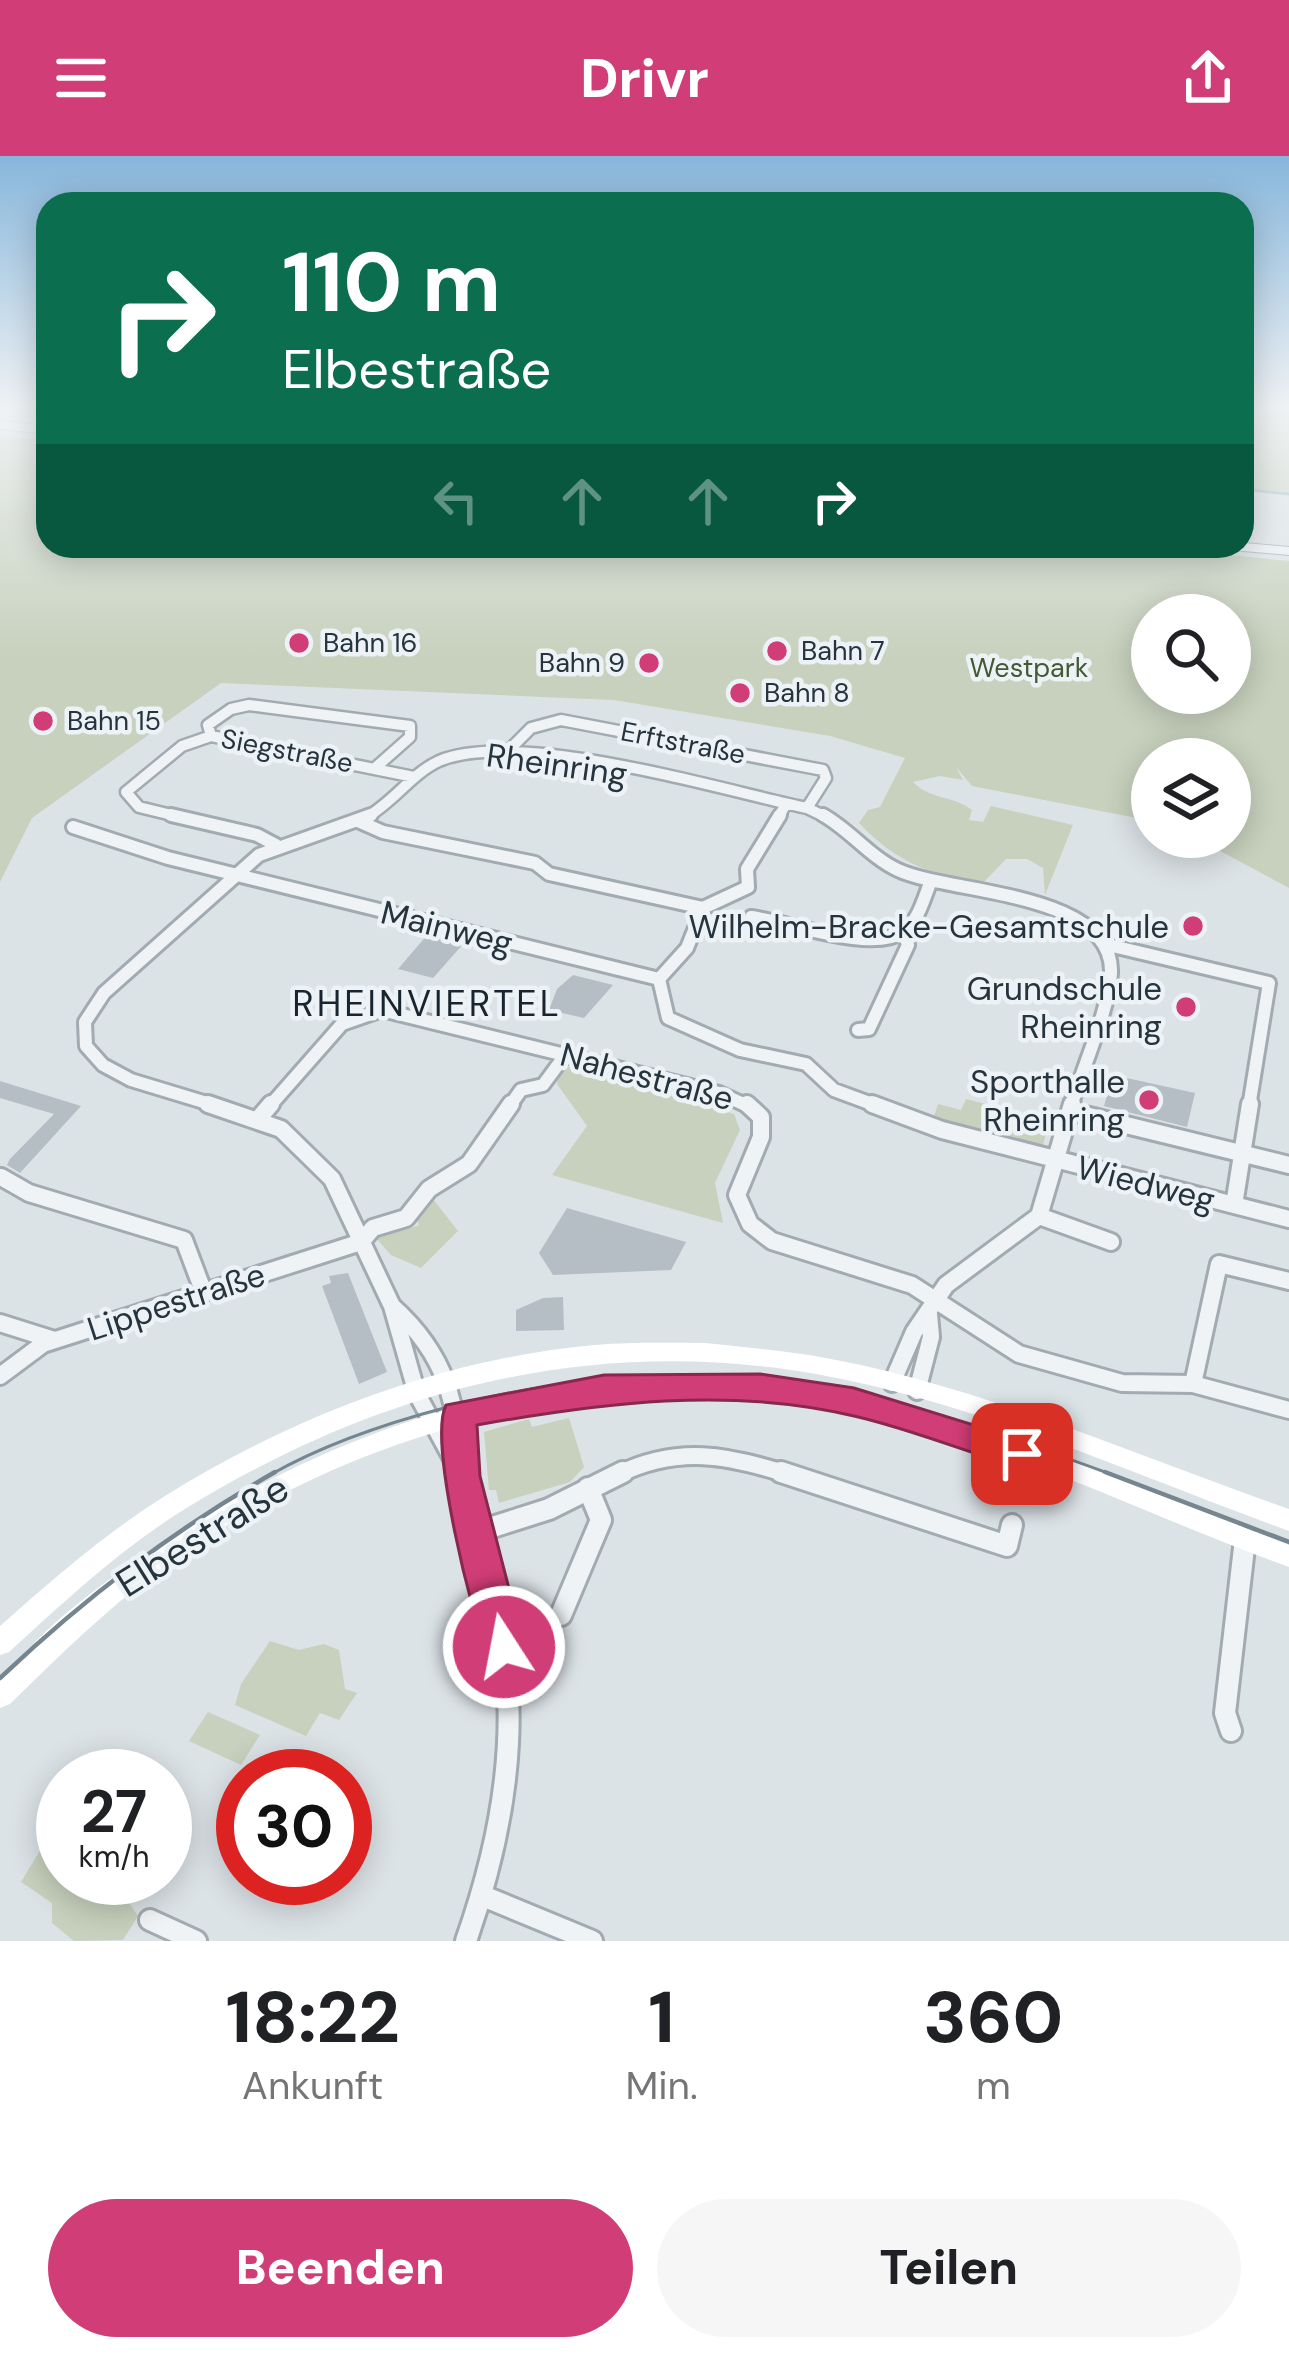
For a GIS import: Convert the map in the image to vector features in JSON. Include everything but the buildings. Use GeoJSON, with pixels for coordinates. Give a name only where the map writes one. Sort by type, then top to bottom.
{"type":"FeatureCollection","features":[{"type":"Feature","properties":{"kind":"street"},"geometry":{"type":"LineString","coordinates":[[1254,548],[1289,551]]}},
{"type":"Feature","properties":{"kind":"street"},"geometry":{"type":"LineString","coordinates":[[212,736],[208,725],[242,706],[410,726],[410,737],[375,768]]}},
{"type":"Feature","properties":{"kind":"street","name":"Erftstraße"},"geometry":{"type":"LineString","coordinates":[[508,751],[531,728],[561,720],[823,770],[826,778],[807,808]]}},
{"type":"Feature","properties":{"kind":"street","name":"Siegstraße"},"geometry":{"type":"LineString","coordinates":[[276,845],[127,799],[130,787],[182,746],[212,736],[413,776]]}},
{"type":"Feature","properties":{"kind":"street","name":"Rheinring"},"geometry":{"type":"LineString","coordinates":[[419,1391],[393,1327],[392,1306],[317,1159],[259,1118],[121,1077],[94,1059],[83,1035],[98,1000],[235,875],[276,845],[358,821],[380,808],[413,776],[453,757],[508,751],[807,808],[847,826],[888,864],[931,881],[1053,908],[1083,923],[1104,944]]}},
{"type":"Feature","properties":{"kind":"street"},"geometry":{"type":"LineString","coordinates":[[358,821],[383,832],[535,862],[549,874],[703,908],[748,886],[747,868],[786,804]]}},
{"type":"Feature","properties":{"kind":"street","name":"Mainweg"},"geometry":{"type":"LineString","coordinates":[[73,827],[88,836],[235,875],[658,980]]}},
{"type":"Feature","properties":{"kind":"street"},"geometry":{"type":"LineString","coordinates":[[752,917],[861,938],[889,938],[904,932],[931,881]]}},
{"type":"Feature","properties":{"kind":"street"},"geometry":{"type":"LineString","coordinates":[[658,980],[674,968],[698,930],[703,908]]}},
{"type":"Feature","properties":{"kind":"street"},"geometry":{"type":"LineString","coordinates":[[858,1030],[869,1029],[908,945],[904,932]]}},
{"type":"Feature","properties":{"kind":"street"},"geometry":{"type":"LineString","coordinates":[[892,1383],[914,1332],[959,1274],[1039,1216],[1112,971],[1104,944],[1269,983],[1235,1197]]}},
{"type":"Feature","properties":{"kind":"street","name":"Wiedweg"},"geometry":{"type":"LineString","coordinates":[[658,980],[668,1018],[698,1027],[719,1043],[806,1064],[844,1095],[903,1111],[942,1130],[1235,1197],[1289,1219]]}},
{"type":"Feature","properties":{"kind":"street","name":"Nahestraße"},"geometry":{"type":"LineString","coordinates":[[259,1118],[342,1024],[375,1010],[396,1010],[746,1102],[763,1123],[737,1195],[749,1224],[790,1248],[891,1277],[932,1306]]}},
{"type":"Feature","properties":{"kind":"street","name":"Lippestraße"},"geometry":{"type":"LineString","coordinates":[[0,1376],[54,1340],[361,1242],[374,1228],[406,1218],[429,1189],[469,1164],[520,1090],[542,1085],[566,1054]]}},
{"type":"Feature","properties":{"kind":"street"},"geometry":{"type":"LineString","coordinates":[[1073,1112],[1289,1165]]}},
{"type":"Feature","properties":{"kind":"street"},"geometry":{"type":"LineString","coordinates":[[1,1177],[29,1193],[184,1240],[204,1293]]}},
{"type":"Feature","properties":{"kind":"street"},"geometry":{"type":"LineString","coordinates":[[1039,1216],[1111,1242]]}},
{"type":"Feature","properties":{"kind":"street"},"geometry":{"type":"LineString","coordinates":[[1193,1384],[1219,1264],[1289,1281]]}},
{"type":"Feature","properties":{"kind":"street","name":"Rheinring"},"geometry":{"type":"LineString","coordinates":[[392,1306],[411,1321],[445,1383]]}},
{"type":"Feature","properties":{"kind":"street"},"geometry":{"type":"LineString","coordinates":[[932,1306],[1019,1354],[1122,1383],[1193,1384],[1289,1410]]}},
{"type":"Feature","properties":{"kind":"street"},"geometry":{"type":"LineString","coordinates":[[917,1391],[931,1337],[932,1306]]}},
{"type":"Feature","properties":{"kind":"street"},"geometry":{"type":"LineString","coordinates":[[0,1322],[54,1340]]}},
{"type":"Feature","properties":{"kind":"street","name":"Elbestraße"},"geometry":{"type":"LineString","coordinates":[[0,1643],[94,1560],[202,1486],[310,1431],[445,1383],[553,1357],[702,1351],[787,1360],[892,1383],[1289,1520]]}},
{"type":"Feature","properties":{"kind":"street"},"geometry":{"type":"LineString","coordinates":[[445,1383],[458,1414],[462,1476],[504,1647],[511,1744],[502,1817],[466,1941]]}},
{"type":"Feature","properties":{"kind":"street","name":"Elbestraße"},"geometry":{"type":"LineString","coordinates":[[0,1695],[92,1606],[197,1530],[323,1461],[432,1421],[553,1395],[721,1385],[812,1394],[981,1439],[1289,1556]]}},
{"type":"Feature","properties":{"kind":"street"},"geometry":{"type":"LineString","coordinates":[[419,1391],[462,1476]]}},
{"type":"Feature","properties":{"kind":"street"},"geometry":{"type":"LineString","coordinates":[[477,1532],[534,1516],[644,1459],[698,1452],[738,1459],[1007,1546],[1012,1525]]}},
{"type":"Feature","properties":{"kind":"street"},"geometry":{"type":"LineString","coordinates":[[561,1615],[601,1520],[588,1488]]}},
{"type":"Feature","properties":{"kind":"street"},"geometry":{"type":"LineString","coordinates":[[1231,1731],[1225,1713],[1245,1539]]}},
{"type":"Feature","properties":{"kind":"street"},"geometry":{"type":"LineString","coordinates":[[483,1895],[592,1941]]}},
{"type":"Feature","properties":{"kind":"street"},"geometry":{"type":"LineString","coordinates":[[150,1920],[196,1941]]}},
{"type":"Feature","properties":{"kind":"green space","name":"Westpark"},"geometry":{"type":"Polygon","coordinates":[[[0,492],[36,492],[36,558],[1289,561],[1289,888],[1233,858],[1251,858],[1251,738],[1131,738],[1131,817],[972,786],[956,767],[963,780],[940,776],[913,782],[972,810],[969,820],[983,822],[991,806],[1073,825],[1045,895],[1043,868],[1027,859],[1006,859],[981,885],[929,871],[887,848],[859,823],[868,810],[880,807],[905,758],[830,736],[614,700],[221,683],[32,818],[0,882],[0,492]]]}},
{"type":"Feature","properties":{"kind":"green space"},"geometry":{"type":"Polygon","coordinates":[[[566,1066],[734,1114],[740,1130],[715,1183],[723,1223],[552,1175],[587,1126],[557,1084],[558,1073],[566,1066]]]}},
{"type":"Feature","properties":{"kind":"green space"},"geometry":{"type":"Polygon","coordinates":[[[966,1099],[1050,1120],[1042,1148],[933,1119],[938,1104],[961,1110],[966,1099]]]}},
{"type":"Feature","properties":{"kind":"green space"},"geometry":{"type":"Polygon","coordinates":[[[429,1194],[458,1231],[421,1268],[391,1255],[370,1231],[406,1219],[411,1228],[419,1225],[415,1215],[429,1194]]]}},
{"type":"Feature","properties":{"kind":"green space"},"geometry":{"type":"Polygon","coordinates":[[[569,1418],[584,1467],[570,1482],[499,1503],[496,1490],[489,1490],[484,1432],[529,1419],[532,1427],[569,1418]]]}},
{"type":"Feature","properties":{"kind":"green space"},"geometry":{"type":"Polygon","coordinates":[[[270,1641],[299,1650],[324,1644],[339,1650],[345,1689],[357,1693],[339,1720],[320,1713],[306,1736],[235,1705],[241,1684],[270,1641]]]}},
{"type":"Feature","properties":{"kind":"green space"},"geometry":{"type":"Polygon","coordinates":[[[208,1712],[260,1735],[251,1749],[216,1749],[216,1753],[189,1741],[208,1712]]]}},
{"type":"Feature","properties":{"kind":"green space"},"geometry":{"type":"Polygon","coordinates":[[[36,1857],[36,1892],[21,1882],[36,1857]]]}},
{"type":"Feature","properties":{"kind":"green space"},"geometry":{"type":"Polygon","coordinates":[[[52,1905],[130,1905],[138,1916],[123,1940],[74,1941],[52,1923],[52,1905]]]}},
{"type":"Feature","properties":{"kind":"waterway"},"geometry":{"type":"LineString","coordinates":[[1273,492],[1289,494]]}},
{"type":"Feature","properties":{"kind":"tram line"},"geometry":{"type":"LineString","coordinates":[[271,1475],[356,1435],[448,1407],[535,1388],[619,1379],[703,1379],[867,1400],[948,1420],[1112,1475]]}},
{"type":"Feature","properties":{"kind":"tram line"},"geometry":{"type":"LineString","coordinates":[[271,1475],[275,1472]]}},
{"type":"Feature","properties":{"kind":"tram line"},"geometry":{"type":"LineString","coordinates":[[1105,1472],[1112,1475]]}},
{"type":"Feature","properties":{"kind":"tram line"},"geometry":{"type":"LineString","coordinates":[[0,1678],[131,1567],[271,1475]]}},
{"type":"Feature","properties":{"kind":"tram line"},"geometry":{"type":"LineString","coordinates":[[1112,1475],[1289,1542]]}},
{"type":"Feature","properties":{"kind":"place","name":"Bahn 16"},"geometry":{"type":"Point","coordinates":[299,643]}},
{"type":"Feature","properties":{"kind":"place","name":"Bahn 7"},"geometry":{"type":"Point","coordinates":[777,651]}},
{"type":"Feature","properties":{"kind":"place","name":"Bahn 9"},"geometry":{"type":"Point","coordinates":[649,663]}},
{"type":"Feature","properties":{"kind":"place","name":"Bahn 8"},"geometry":{"type":"Point","coordinates":[740,693]}},
{"type":"Feature","properties":{"kind":"place","name":"Bahn 15"},"geometry":{"type":"Point","coordinates":[43,721]}},
{"type":"Feature","properties":{"kind":"place","name":"Wilhelm-Bracke-Gesamtschule"},"geometry":{"type":"Point","coordinates":[1193,926]}},
{"type":"Feature","properties":{"kind":"place","name":"Grundschule Rheinring"},"geometry":{"type":"Point","coordinates":[1186,1007]}},
{"type":"Feature","properties":{"kind":"place","name":"Sporthalle Rheinring"},"geometry":{"type":"Point","coordinates":[1149,1100]}},
{"type":"Feature","properties":{"kind":"district","name":"RHEINVIERTEL"},"geometry":{"type":"Point","coordinates":[427,1003]}},
{"type":"Feature","properties":{"kind":"route"},"geometry":{"type":"LineString","coordinates":[[504,1647],[462,1476],[458,1414],[604,1389],[721,1385],[854,1402],[1022,1454]]}}]}
